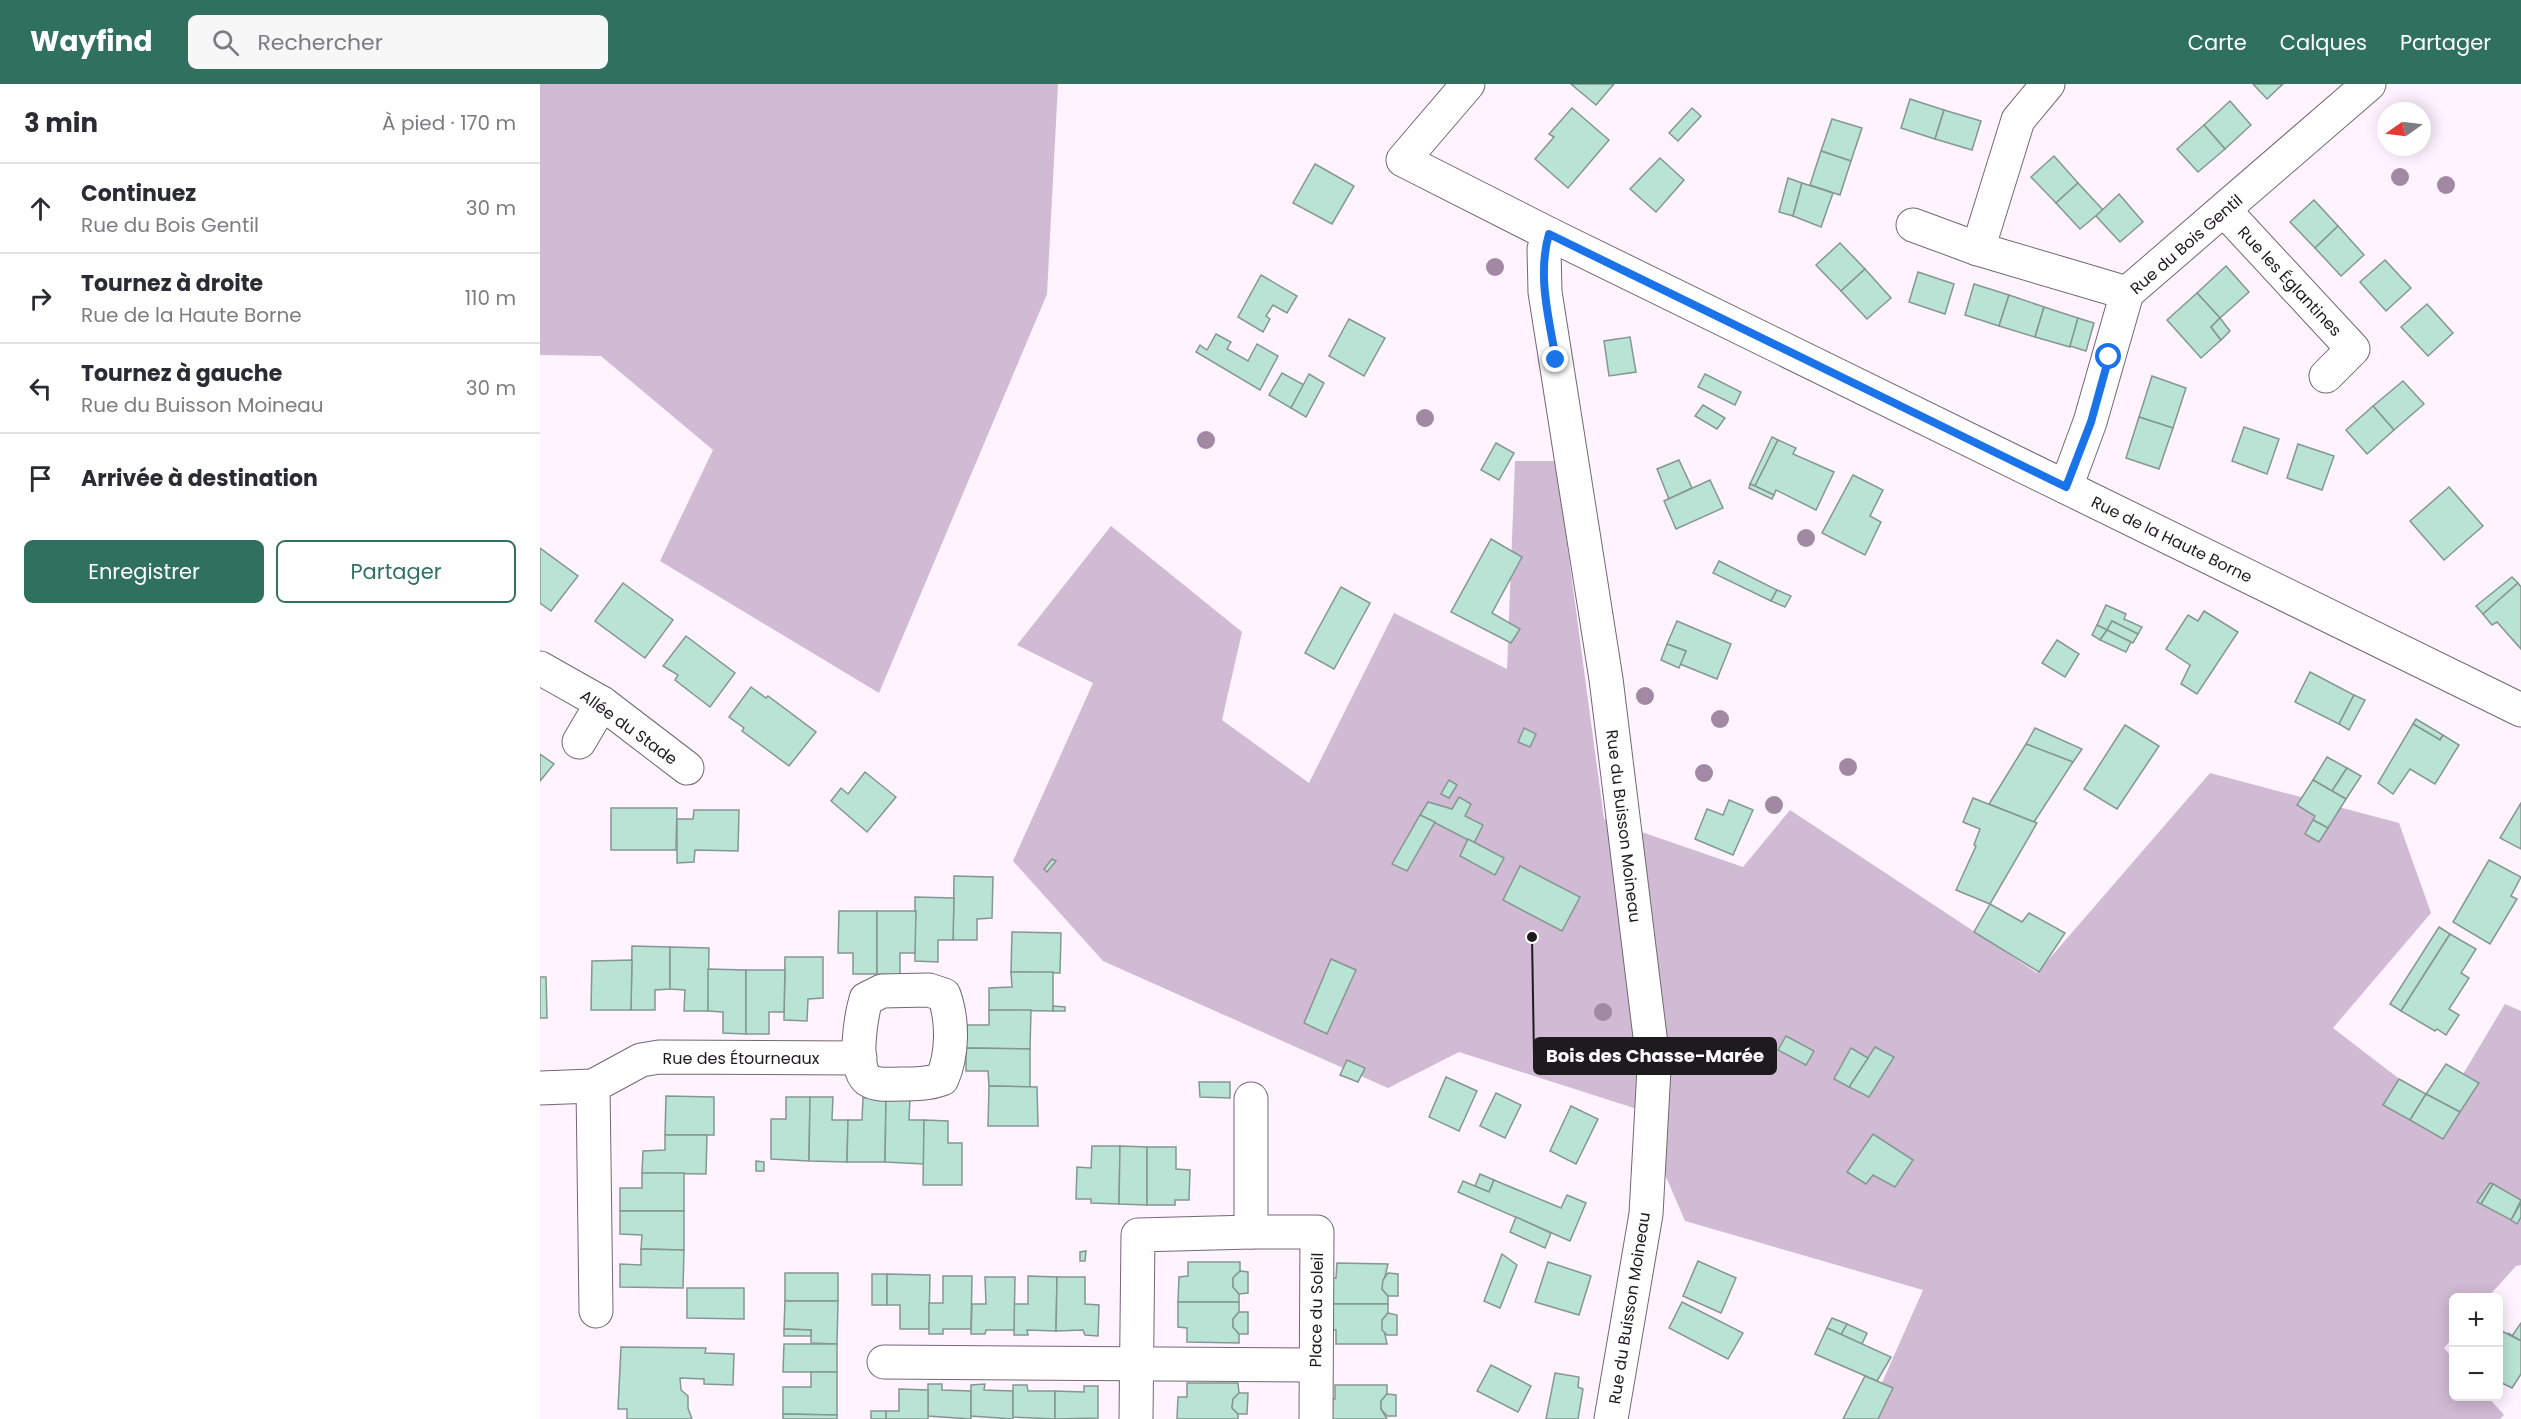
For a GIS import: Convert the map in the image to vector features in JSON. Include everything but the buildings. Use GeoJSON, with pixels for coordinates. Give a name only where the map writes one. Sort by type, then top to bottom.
{"type":"FeatureCollection","features":[{"type":"Feature","properties":{"kind":"street","name":"Rue de la Haute Borne"},"geometry":{"type":"LineString","coordinates":[[1468,84],[1403,160],[1549,234],[2521,710]]}},
{"type":"Feature","properties":{"kind":"street"},"geometry":{"type":"LineString","coordinates":[[1978,249],[2018,120],[2048,84]]}},
{"type":"Feature","properties":{"kind":"street","name":"Rue du Bois Gentil"},"geometry":{"type":"LineString","coordinates":[[2066,487],[2091,422],[2127,293],[2226,211],[2369,84]]}},
{"type":"Feature","properties":{"kind":"street","name":"Rue les Églantines"},"geometry":{"type":"LineString","coordinates":[[2226,211],[2353,349],[2326,376]]}},
{"type":"Feature","properties":{"kind":"street"},"geometry":{"type":"LineString","coordinates":[[1913,225],[1978,249],[2127,293]]}},
{"type":"Feature","properties":{"kind":"street","name":"Rue du Buisson Moineau"},"geometry":{"type":"LineString","coordinates":[[1549,234],[1544,249],[1545,292],[1606,679],[1654,1069],[1646,1214],[1611,1419]]}},
{"type":"Feature","properties":{"kind":"street","name":"Allée du Stade"},"geometry":{"type":"LineString","coordinates":[[540,668],[602,703],[687,768]]}},
{"type":"Feature","properties":{"kind":"street"},"geometry":{"type":"LineString","coordinates":[[579,742],[602,703]]}},
{"type":"Feature","properties":{"kind":"street","name":"Rue des Étourneaux"},"geometry":{"type":"LineString","coordinates":[[540,1088],[593,1086],[640,1060],[659,1057],[860,1058]]}},
{"type":"Feature","properties":{"kind":"street"},"geometry":{"type":"LineString","coordinates":[[593,1086],[596,1311]]}},
{"type":"Feature","properties":{"kind":"street"},"geometry":{"type":"LineString","coordinates":[[1136,1419],[1138,1234],[1251,1232],[1251,1100]]}},
{"type":"Feature","properties":{"kind":"street","name":"Place du Soleil"},"geometry":{"type":"LineString","coordinates":[[1251,1232],[1317,1232],[1314,1365],[1316,1419]]}},
{"type":"Feature","properties":{"kind":"street"},"geometry":{"type":"LineString","coordinates":[[885,1362],[1314,1365]]}},
{"type":"Feature","properties":{"kind":"shaded area"},"geometry":{"type":"Polygon","coordinates":[[[540,84],[1058,84],[1047,294],[879,693],[660,561],[713,450],[601,356],[540,355],[540,84]]]}},
{"type":"Feature","properties":{"kind":"shaded area"},"geometry":{"type":"Polygon","coordinates":[[[1515,461],[1556,461],[1604,819],[1743,867],[1790,810],[2037,973],[2210,773],[2399,823],[2431,913],[2333,1028],[2441,1111],[2505,1004],[2521,1011],[2521,1265],[2516,1266],[2492,1293],[2449,1293],[2449,1342],[2444,1348],[2449,1354],[2449,1401],[2492,1401],[2504,1415],[2500,1419],[1866,1419],[1923,1290],[1685,1221],[1637,1109],[1459,1052],[1388,1088],[1103,961],[1013,861],[1093,683],[1017,645],[1111,526],[1242,632],[1222,720],[1309,783],[1394,613],[1507,669],[1515,461]]]}},
{"type":"Feature","properties":{"kind":"place","name":"Bois des Chasse-Marée"},"geometry":{"type":"Point","coordinates":[1532,937]}},
{"type":"Feature","properties":{"kind":"route"},"geometry":{"type":"LineString","coordinates":[[1556,360],[1545,292],[1544,249],[1549,234],[2066,487],[2091,422],[2109,357]]}}]}
